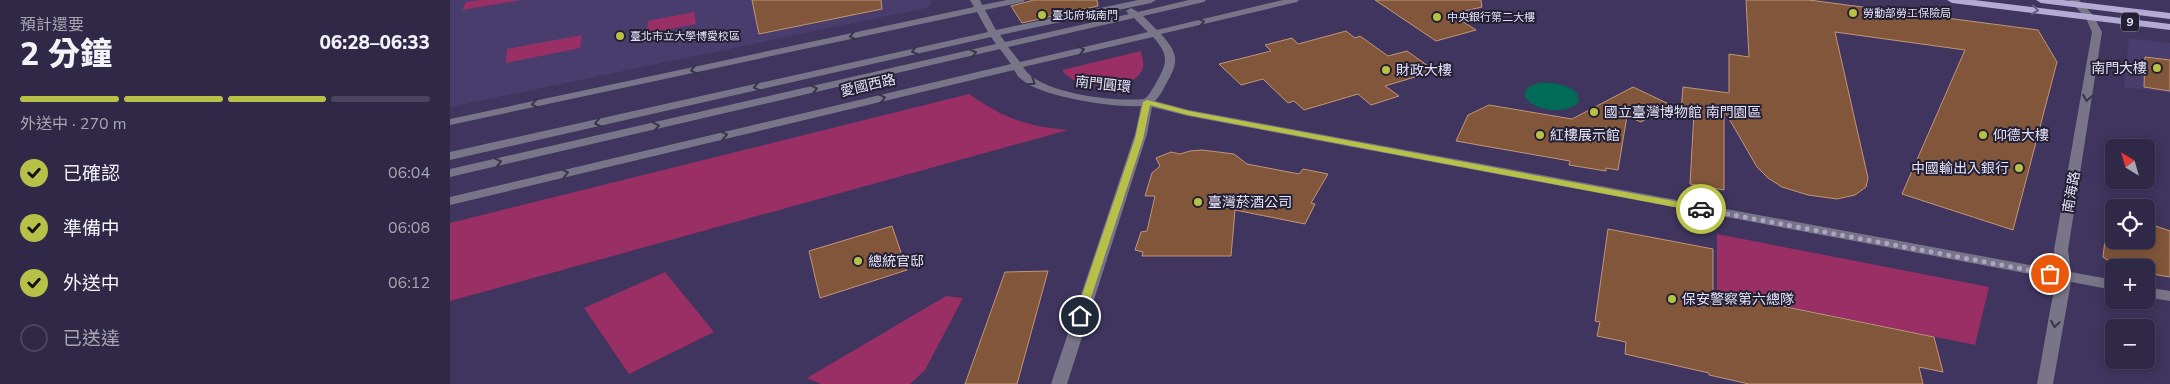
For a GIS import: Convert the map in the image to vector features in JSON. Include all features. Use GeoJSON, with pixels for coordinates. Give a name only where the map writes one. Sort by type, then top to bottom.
{"type":"FeatureCollection","features":[{"type":"Feature","properties":{"kind":"main road","name":"9"},"geometry":{"type":"LineString","coordinates":[[1952,0],[2170,27]]}},
{"type":"Feature","properties":{"kind":"main road","name":"9"},"geometry":{"type":"LineString","coordinates":[[2041,0],[2077,2],[2170,16]]}},
{"type":"Feature","properties":{"kind":"street"},"geometry":{"type":"LineString","coordinates":[[450,122],[977,4],[1020,0]]}},
{"type":"Feature","properties":{"kind":"street","name":"愛國西路"},"geometry":{"type":"LineString","coordinates":[[450,156],[995,34],[1123,3],[1151,0]]}},
{"type":"Feature","properties":{"kind":"street","name":"愛國西路"},"geometry":{"type":"LineString","coordinates":[[450,173],[1201,0]]}},
{"type":"Feature","properties":{"kind":"street","name":"愛國西路"},"geometry":{"type":"LineString","coordinates":[[450,201],[1294,0]]}},
{"type":"Feature","properties":{"kind":"street","name":"南海路"},"geometry":{"type":"LineString","coordinates":[[2045,384],[2058,305],[2065,277],[2060,250],[2097,32],[2090,17],[2077,2]]}},
{"type":"Feature","properties":{"kind":"street","name":"南門圓環"},"geometry":{"type":"LineString","coordinates":[[977,4],[1000,45],[1024,77],[1038,86],[1058,93],[1110,100],[1147,102],[1154,97],[1170,66],[1171,56],[1167,48],[1154,33],[1123,3]]}},
{"type":"Feature","properties":{"kind":"street"},"geometry":{"type":"LineString","coordinates":[[1059,384],[1139,139],[1147,102],[1188,113],[1360,146],[2105,284]]}},
{"type":"Feature","properties":{"kind":"street"},"geometry":{"type":"LineString","coordinates":[[2155,294],[2170,296]]}},
{"type":"Feature","properties":{"kind":"shaded area","name":"臺北市立大學博愛校區"},"geometry":{"type":"Polygon","coordinates":[[[450,0],[930,0],[931,5],[926,8],[450,107],[450,0]]]}},
{"type":"Feature","properties":{"kind":"shaded area"},"geometry":{"type":"Polygon","coordinates":[[[521,0],[462,10],[466,2],[521,0]]]}},
{"type":"Feature","properties":{"kind":"shaded area"},"geometry":{"type":"Polygon","coordinates":[[[694,12],[696,24],[647,33],[648,21],[694,12]]]}},
{"type":"Feature","properties":{"kind":"shaded area"},"geometry":{"type":"Polygon","coordinates":[[[582,35],[580,48],[506,63],[507,49],[582,35]]]}},
{"type":"Feature","properties":{"kind":"shaded area"},"geometry":{"type":"Polygon","coordinates":[[[2129,38],[2170,43],[2170,93],[2124,87],[2129,38]]]}},
{"type":"Feature","properties":{"kind":"shaded area"},"geometry":{"type":"Polygon","coordinates":[[[1141,51],[1143,68],[1137,77],[1129,82],[1109,86],[1087,84],[1070,78],[1062,70],[1141,51]]]}},
{"type":"Feature","properties":{"kind":"shaded area"},"geometry":{"type":"Polygon","coordinates":[[[1539,83],[1554,83],[1564,86],[1577,93],[1579,102],[1566,109],[1559,110],[1543,109],[1536,106],[1525,97],[1525,94],[1529,87],[1539,83]]]}},
{"type":"Feature","properties":{"kind":"shaded area"},"geometry":{"type":"Polygon","coordinates":[[[969,94],[993,109],[1016,120],[1054,129],[1068,130],[450,301],[450,223],[969,94]]]}},
{"type":"Feature","properties":{"kind":"shaded area"},"geometry":{"type":"Polygon","coordinates":[[[1717,234],[1989,287],[1975,345],[1717,292],[1717,234]]]}},
{"type":"Feature","properties":{"kind":"shaded area"},"geometry":{"type":"Polygon","coordinates":[[[665,272],[714,332],[629,374],[584,308],[665,272]]]}},
{"type":"Feature","properties":{"kind":"shaded area"},"geometry":{"type":"Polygon","coordinates":[[[946,296],[963,298],[925,370],[910,384],[821,384],[807,378],[946,296]]]}},
{"type":"Feature","properties":{"kind":"building"},"geometry":{"type":"Polygon","coordinates":[[[752,0],[881,0],[882,9],[759,34],[752,0]]]}},
{"type":"Feature","properties":{"kind":"building","name":"臺北府城南門"},"geometry":{"type":"Polygon","coordinates":[[[1034,0],[1097,0],[1098,6],[1022,23],[1011,6],[1034,0]]]}},
{"type":"Feature","properties":{"kind":"building","name":"中央銀行第二大樓"},"geometry":{"type":"Polygon","coordinates":[[[1375,0],[1481,0],[1482,7],[1451,14],[1476,30],[1436,41],[1375,0]]]}},
{"type":"Feature","properties":{"kind":"building"},"geometry":{"type":"Polygon","coordinates":[[[1746,0],[1809,0],[2038,30],[2057,62],[2013,230],[1902,194],[1965,50],[1835,32],[1868,178],[1866,187],[1855,195],[1837,199],[1808,195],[1782,187],[1768,178],[1757,167],[1724,110],[1724,190],[1690,184],[1694,113],[1681,111],[1683,87],[1729,93],[1729,54],[1749,57],[1746,0]]]}},
{"type":"Feature","properties":{"kind":"building","name":"財政大樓"},"geometry":{"type":"Polygon","coordinates":[[[1346,31],[1355,38],[1360,36],[1388,56],[1407,51],[1435,71],[1385,86],[1399,96],[1371,105],[1358,94],[1304,110],[1294,101],[1288,103],[1263,79],[1241,85],[1219,64],[1271,51],[1265,45],[1292,38],[1298,44],[1346,31]]]}},
{"type":"Feature","properties":{"kind":"building","name":"南門大樓"},"geometry":{"type":"Polygon","coordinates":[[[2145,57],[2170,60],[2170,91],[2144,87],[2145,57]]]}},
{"type":"Feature","properties":{"kind":"building","name":"紅樓展示館"},"geometry":{"type":"Polygon","coordinates":[[[1633,87],[1671,105],[1641,122],[1627,116],[1618,170],[1606,168],[1606,171],[1569,165],[1570,161],[1456,141],[1468,115],[1489,105],[1572,119],[1633,87]]]}},
{"type":"Feature","properties":{"kind":"building","name":"臺灣菸酒公司"},"geometry":{"type":"Polygon","coordinates":[[[1202,150],[1234,154],[1247,164],[1299,174],[1303,169],[1328,174],[1311,203],[1315,204],[1305,224],[1235,210],[1231,256],[1142,256],[1143,252],[1135,250],[1141,232],[1147,231],[1155,196],[1145,196],[1152,173],[1160,166],[1156,158],[1171,152],[1180,154],[1202,150]]]}},
{"type":"Feature","properties":{"kind":"building","name":"總統官邸"},"geometry":{"type":"Polygon","coordinates":[[[892,226],[907,270],[820,298],[809,251],[892,226]]]}},
{"type":"Feature","properties":{"kind":"building"},"geometry":{"type":"Polygon","coordinates":[[[2155,226],[2170,231],[2170,277],[2155,274],[2155,259],[2106,259],[2103,257],[2105,240],[2105,249],[2155,249],[2155,226]]]}},
{"type":"Feature","properties":{"kind":"building","name":"保安警察第六總隊"},"geometry":{"type":"Polygon","coordinates":[[[1608,229],[1713,249],[1713,292],[1934,337],[1943,372],[1919,367],[1923,384],[1749,384],[1625,354],[1626,342],[1597,336],[1600,322],[1595,321],[1608,229]]]}},
{"type":"Feature","properties":{"kind":"building"},"geometry":{"type":"Polygon","coordinates":[[[1048,271],[1017,384],[965,384],[1005,272],[1048,271]]]}},
{"type":"Feature","properties":{"kind":"way so far"},"geometry":{"type":"LineString","coordinates":[[1701,209],[2050,274]]}},
{"type":"Feature","properties":{"kind":"place","name":"勞動部勞工保險局"},"geometry":{"type":"Point","coordinates":[1853,13]}},
{"type":"Feature","properties":{"kind":"place","name":"臺北府城南門"},"geometry":{"type":"Point","coordinates":[1042,15]}},
{"type":"Feature","properties":{"kind":"place","name":"中央銀行第二大樓"},"geometry":{"type":"Point","coordinates":[1437,17]}},
{"type":"Feature","properties":{"kind":"place","name":"臺北市立大學博愛校區"},"geometry":{"type":"Point","coordinates":[620,36]}},
{"type":"Feature","properties":{"kind":"place","name":"南門大樓"},"geometry":{"type":"Point","coordinates":[2157,68]}},
{"type":"Feature","properties":{"kind":"place","name":"財政大樓"},"geometry":{"type":"Point","coordinates":[1386,70]}},
{"type":"Feature","properties":{"kind":"place","name":"國立臺灣博物館 南門園區"},"geometry":{"type":"Point","coordinates":[1594,112]}},
{"type":"Feature","properties":{"kind":"place","name":"紅樓展示館"},"geometry":{"type":"Point","coordinates":[1540,135]}},
{"type":"Feature","properties":{"kind":"place","name":"仰德大樓"},"geometry":{"type":"Point","coordinates":[1983,135]}},
{"type":"Feature","properties":{"kind":"place","name":"中國輸出入銀行"},"geometry":{"type":"Point","coordinates":[2019,168]}},
{"type":"Feature","properties":{"kind":"place","name":"臺灣菸酒公司"},"geometry":{"type":"Point","coordinates":[1198,202]}},
{"type":"Feature","properties":{"kind":"place","name":"總統官邸"},"geometry":{"type":"Point","coordinates":[858,261]}},
{"type":"Feature","properties":{"kind":"place","name":"保安警察第六總隊"},"geometry":{"type":"Point","coordinates":[1672,299]}},
{"type":"Feature","properties":{"kind":"route"},"geometry":{"type":"LineString","coordinates":[[1080,316],[1141,134],[1147,102],[1188,113],[1701,209]]}}]}
